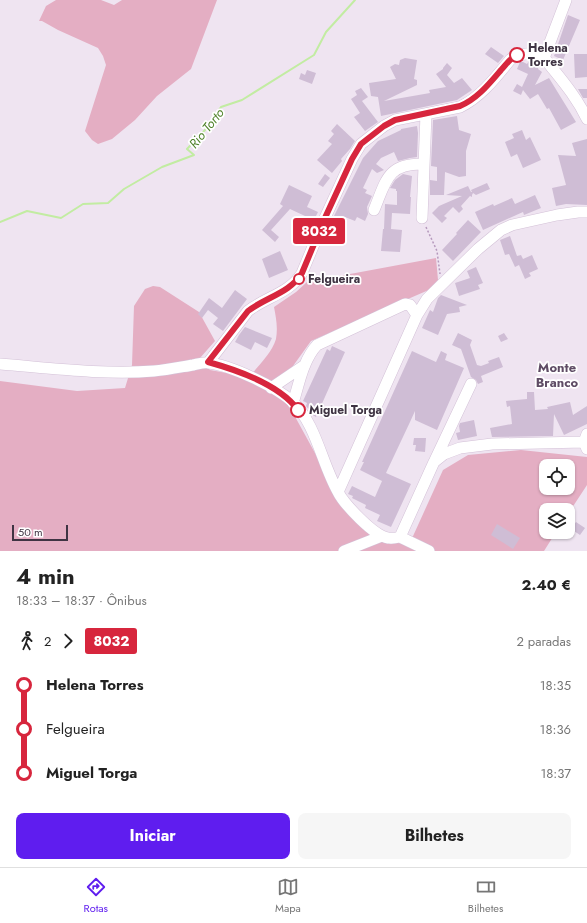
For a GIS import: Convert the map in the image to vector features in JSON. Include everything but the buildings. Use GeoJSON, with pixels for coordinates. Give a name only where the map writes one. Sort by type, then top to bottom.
{"type":"FeatureCollection","features":[{"type":"Feature","properties":{"kind":"street"},"geometry":{"type":"LineString","coordinates":[[544,58],[566,0]]}},
{"type":"Feature","properties":{"kind":"street"},"geometry":{"type":"LineString","coordinates":[[208,362],[248,311],[256,304],[286,290],[297,281],[302,273],[349,166],[361,144],[384,126],[395,120],[460,106],[469,102],[477,97],[514,56],[526,54],[544,58],[572,92],[587,119]]}},
{"type":"Feature","properties":{"kind":"street"},"geometry":{"type":"LineString","coordinates":[[422,218],[426,114]]}},
{"type":"Feature","properties":{"kind":"street"},"geometry":{"type":"LineString","coordinates":[[374,210],[387,179],[394,170],[413,164],[424,164]]}},
{"type":"Feature","properties":{"kind":"street"},"geometry":{"type":"LineString","coordinates":[[338,492],[417,315],[427,299],[478,249],[501,230],[557,215],[587,212]]}},
{"type":"Feature","properties":{"kind":"street"},"geometry":{"type":"LineString","coordinates":[[293,403],[305,365],[317,345],[410,301],[427,299]]}},
{"type":"Feature","properties":{"kind":"street"},"geometry":{"type":"LineString","coordinates":[[405,304],[410,305],[417,315]]}},
{"type":"Feature","properties":{"kind":"street"},"geometry":{"type":"LineString","coordinates":[[0,364],[84,371],[122,372],[154,371],[208,362],[242,373],[271,388],[293,403],[304,417],[312,432],[338,492],[368,526],[382,536],[387,538],[400,537],[429,551]]}},
{"type":"Feature","properties":{"kind":"street"},"geometry":{"type":"LineString","coordinates":[[271,388],[305,365]]}},
{"type":"Feature","properties":{"kind":"street"},"geometry":{"type":"LineString","coordinates":[[400,537],[471,384]]}},
{"type":"Feature","properties":{"kind":"street"},"geometry":{"type":"LineString","coordinates":[[434,462],[444,454],[460,448],[492,444],[586,442]]}},
{"type":"Feature","properties":{"kind":"street"},"geometry":{"type":"LineString","coordinates":[[344,551],[382,536]]}},
{"type":"Feature","properties":{"kind":"path"},"geometry":{"type":"LineString","coordinates":[[422,218],[437,252],[441,286]]}},
{"type":"Feature","properties":{"kind":"shaded area"},"geometry":{"type":"Polygon","coordinates":[[[56,0],[101,0],[114,5],[122,0],[217,0],[191,69],[157,96],[135,120],[112,139],[98,144],[92,140],[85,131],[106,65],[98,48],[42,21],[39,21],[46,6],[56,0]]]}},
{"type":"Feature","properties":{"kind":"shaded area"},"geometry":{"type":"Polygon","coordinates":[[[436,258],[438,280],[431,289],[311,341],[293,366],[277,379],[287,402],[349,515],[393,542],[409,545],[443,470],[468,455],[521,450],[587,457],[587,485],[575,503],[539,503],[539,539],[552,539],[544,551],[0,551],[0,381],[77,391],[125,388],[132,365],[134,306],[145,289],[153,286],[160,287],[199,312],[215,341],[200,358],[210,370],[249,377],[268,354],[276,339],[277,327],[274,307],[296,292],[307,282],[436,258]]]}},
{"type":"Feature","properties":{"kind":"waterway","name":"Rio Torto"},"geometry":{"type":"LineString","coordinates":[[0,222],[27,211],[61,218],[83,204],[108,203],[124,189],[162,167],[194,155],[187,149],[206,129],[221,107],[242,100],[314,55],[326,32],[355,0]]}},
{"type":"Feature","properties":{"kind":"bus line","name":"8032"},"geometry":{"type":"LineString","coordinates":[[298,410],[293,403],[258,380],[224,366],[208,362],[248,311],[256,304],[268,300],[286,290],[297,281],[302,273],[346,171],[361,144],[384,126],[395,120],[460,106],[469,102],[477,97],[510,60],[517,55]]}},
{"type":"Feature","properties":{"kind":"place","name":"Helena Torres"},"geometry":{"type":"Point","coordinates":[517,55]}},
{"type":"Feature","properties":{"kind":"place","name":"Felgueira"},"geometry":{"type":"Point","coordinates":[299,279]}},
{"type":"Feature","properties":{"kind":"place","name":"Miguel Torga"},"geometry":{"type":"Point","coordinates":[298,410]}},
{"type":"Feature","properties":{"kind":"district","name":"Monte Branco"},"geometry":{"type":"Point","coordinates":[557,374]}}]}
